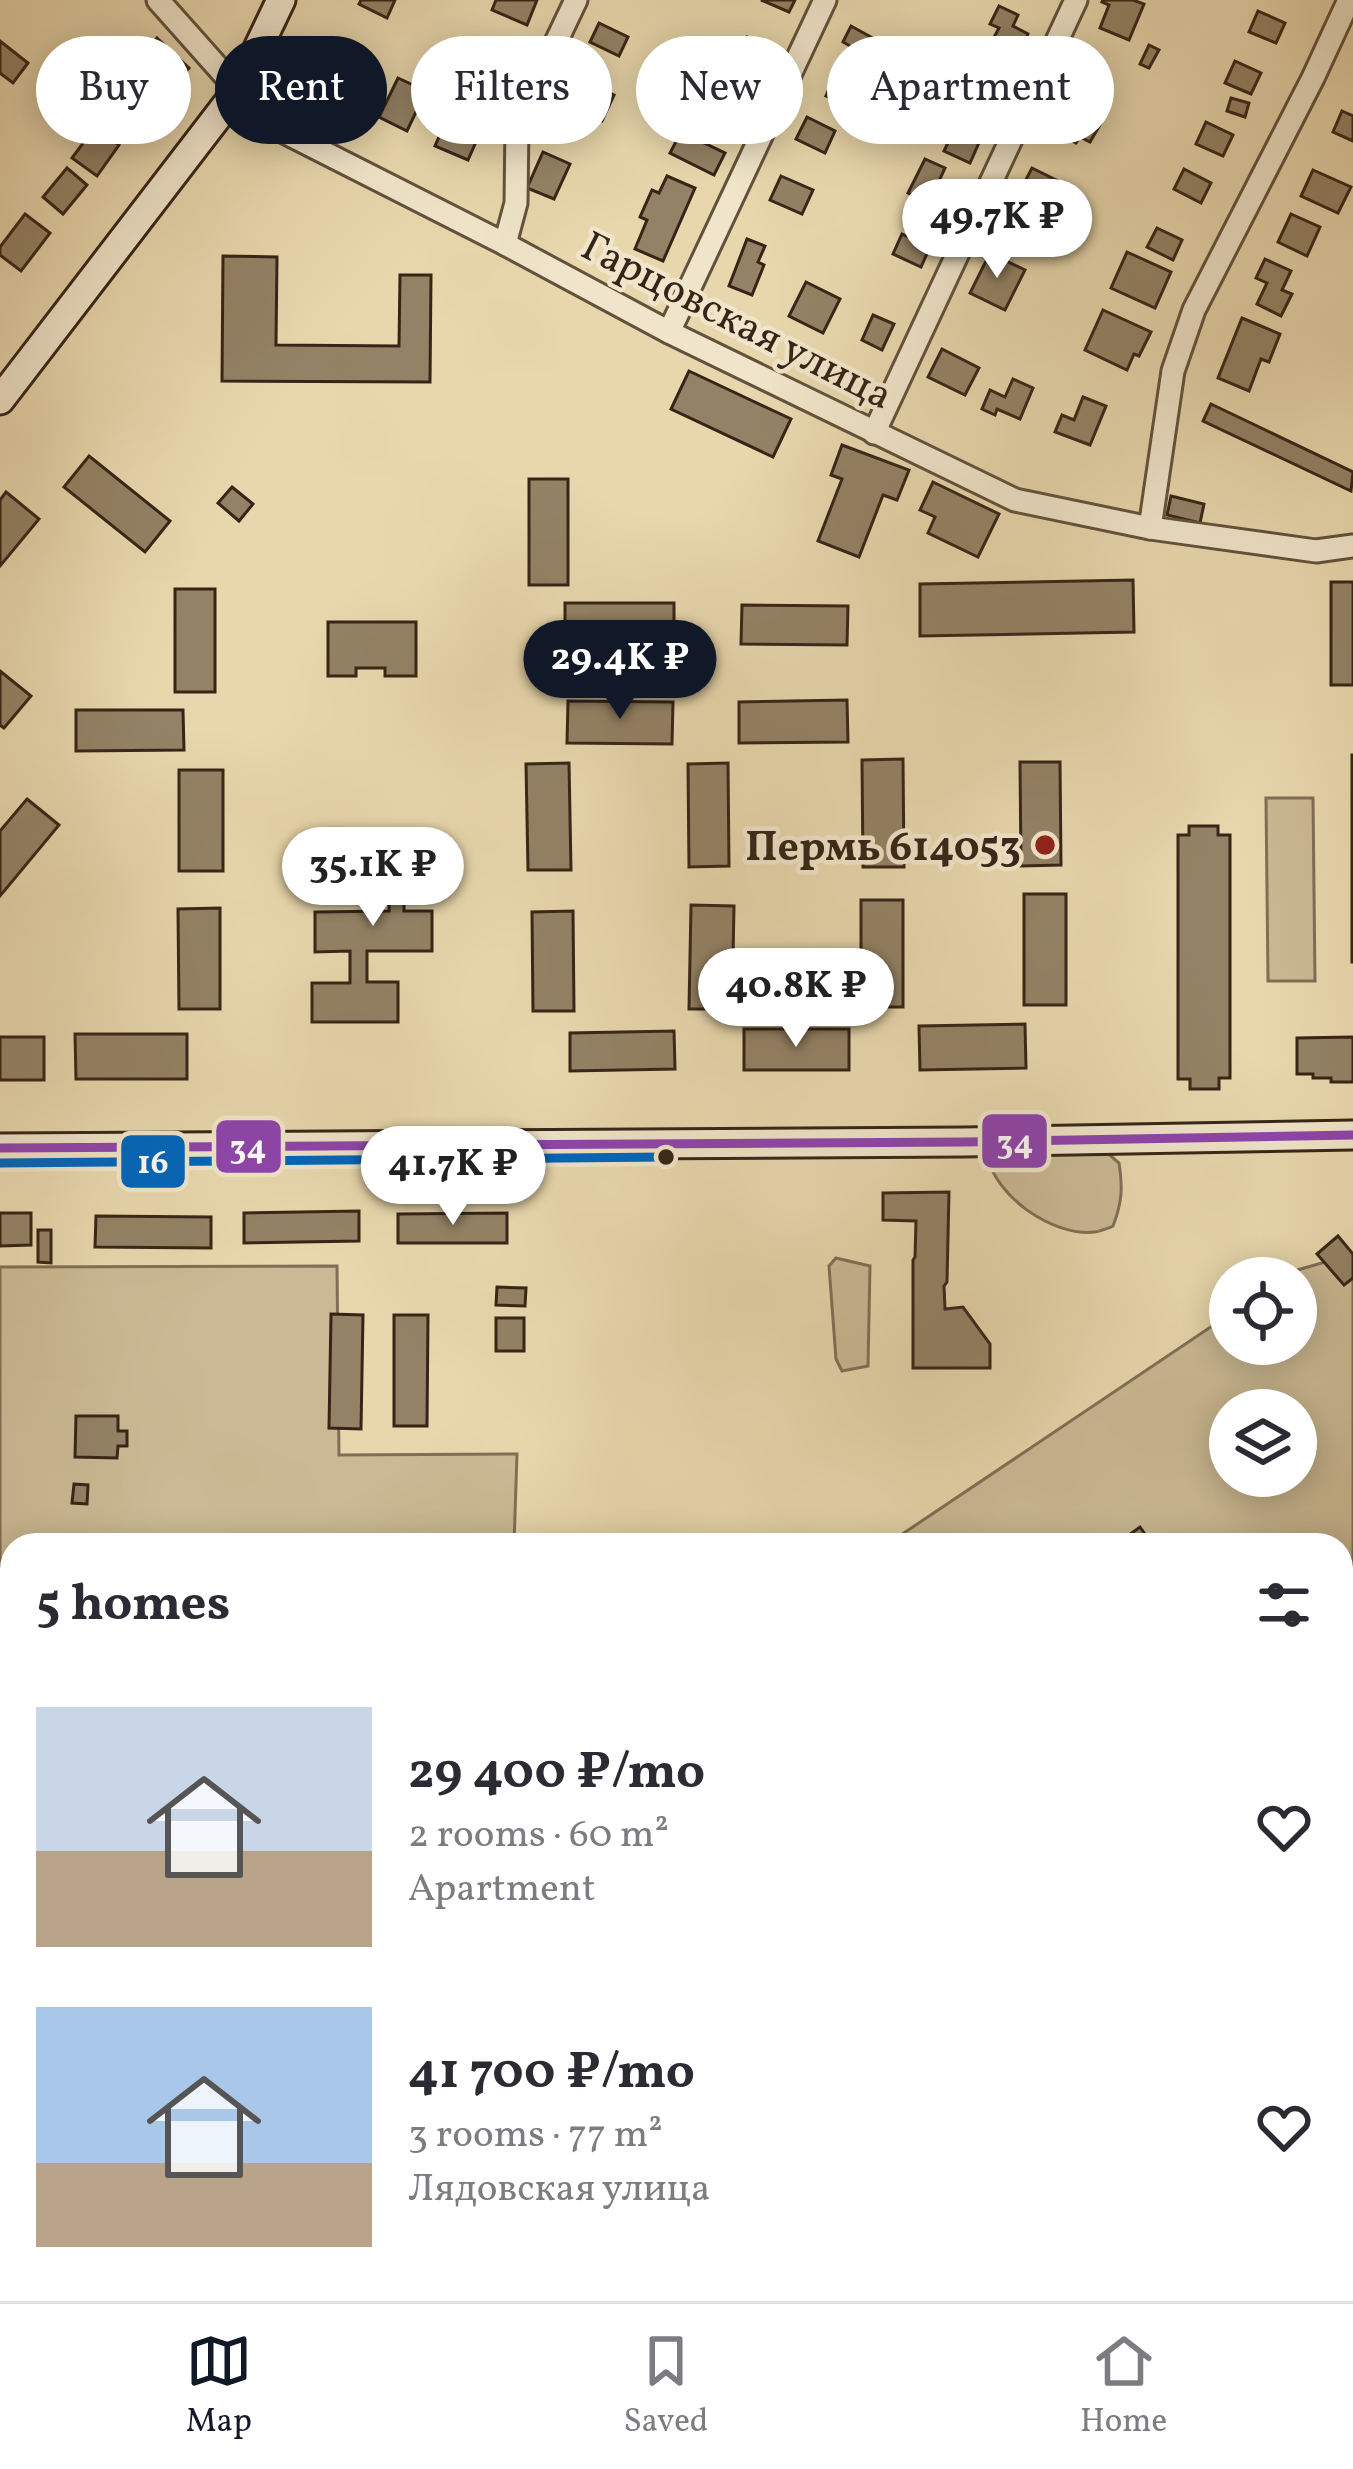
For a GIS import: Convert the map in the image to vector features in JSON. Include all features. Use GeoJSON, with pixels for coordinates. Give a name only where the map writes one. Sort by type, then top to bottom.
{"type":"FeatureCollection","features":[{"type":"Feature","properties":{"kind":"main road"},"geometry":{"type":"LineString","coordinates":[[264,36],[281,0]]}},
{"type":"Feature","properties":{"kind":"main road"},"geometry":{"type":"LineString","coordinates":[[0,400],[215,120]]}},
{"type":"Feature","properties":{"kind":"main road"},"geometry":{"type":"LineString","coordinates":[[0,1148],[1353,1135]]}},
{"type":"Feature","properties":{"kind":"street","name":"Гарцовская улица"},"geometry":{"type":"LineString","coordinates":[[158,0],[215,64]]}},
{"type":"Feature","properties":{"kind":"street"},"geometry":{"type":"LineString","coordinates":[[505,244],[516,203],[517,124],[575,0]]}},
{"type":"Feature","properties":{"kind":"street"},"geometry":{"type":"LineString","coordinates":[[669,332],[826,0]]}},
{"type":"Feature","properties":{"kind":"street"},"geometry":{"type":"LineString","coordinates":[[874,433],[1076,0]]}},
{"type":"Feature","properties":{"kind":"street"},"geometry":{"type":"LineString","coordinates":[[1150,528],[1173,371],[1194,310],[1313,79],[1348,0]]}},
{"type":"Feature","properties":{"kind":"street","name":"Гарцовская улица"},"geometry":{"type":"LineString","coordinates":[[309,144],[669,332],[1015,500],[1150,528],[1316,551],[1353,546]]}},
{"type":"Feature","properties":{"kind":"shaded area"},"geometry":{"type":"Polygon","coordinates":[[[1266,798],[1313,798],[1315,981],[1268,981],[1266,798]]]}},
{"type":"Feature","properties":{"kind":"shaded area"},"geometry":{"type":"Polygon","coordinates":[[[1103,1149],[1119,1163],[1121,1195],[1113,1226],[1095,1232],[1061,1228],[1028,1211],[1001,1185],[987,1154],[1103,1149]]]}},
{"type":"Feature","properties":{"kind":"shaded area"},"geometry":{"type":"Polygon","coordinates":[[[1353,1254],[1353,1533],[904,1533],[1209,1328],[1209,1365],[1317,1365],[1317,1264],[1353,1254]]]}},
{"type":"Feature","properties":{"kind":"shaded area"},"geometry":{"type":"Polygon","coordinates":[[[836,1258],[870,1266],[868,1366],[842,1371],[836,1359],[829,1266],[836,1258]]]}},
{"type":"Feature","properties":{"kind":"shaded area"},"geometry":{"type":"Polygon","coordinates":[[[337,1266],[339,1455],[517,1454],[514,1533],[0,1533],[0,1267],[337,1266]]]}},
{"type":"Feature","properties":{"kind":"building"},"geometry":{"type":"Polygon","coordinates":[[[361,0],[395,0],[387,18],[359,4],[361,0]]]}},
{"type":"Feature","properties":{"kind":"building"},"geometry":{"type":"Polygon","coordinates":[[[496,0],[537,0],[527,25],[492,10],[496,0]]]}},
{"type":"Feature","properties":{"kind":"building"},"geometry":{"type":"Polygon","coordinates":[[[761,0],[795,0],[789,12],[761,0]]]}},
{"type":"Feature","properties":{"kind":"building"},"geometry":{"type":"Polygon","coordinates":[[[1103,0],[1144,4],[1129,40],[1100,28],[1109,5],[1103,0]]]}},
{"type":"Feature","properties":{"kind":"building"},"geometry":{"type":"Polygon","coordinates":[[[999,6],[1018,15],[1013,26],[1028,34],[995,36],[999,28],[990,24],[999,6]]]}},
{"type":"Feature","properties":{"kind":"building"},"geometry":{"type":"Polygon","coordinates":[[[1258,11],[1285,23],[1276,43],[1249,32],[1258,11]]]}},
{"type":"Feature","properties":{"kind":"building"},"geometry":{"type":"Polygon","coordinates":[[[599,23],[628,37],[619,56],[612,53],[612,36],[593,36],[599,23]]]}},
{"type":"Feature","properties":{"kind":"building"},"geometry":{"type":"Polygon","coordinates":[[[851,26],[869,36],[846,36],[851,26]]]}},
{"type":"Feature","properties":{"kind":"building"},"geometry":{"type":"Polygon","coordinates":[[[0,41],[28,63],[13,83],[0,73],[0,41]]]}},
{"type":"Feature","properties":{"kind":"building"},"geometry":{"type":"Polygon","coordinates":[[[1149,45],[1159,50],[1149,68],[1140,64],[1149,45]]]}},
{"type":"Feature","properties":{"kind":"building"},"geometry":{"type":"Polygon","coordinates":[[[1235,61],[1261,73],[1251,94],[1225,83],[1235,61]]]}},
{"type":"Feature","properties":{"kind":"building"},"geometry":{"type":"Polygon","coordinates":[[[398,78],[411,84],[407,131],[387,121],[387,101],[398,78]]]}},
{"type":"Feature","properties":{"kind":"building"},"geometry":{"type":"Polygon","coordinates":[[[1231,98],[1249,103],[1245,117],[1227,111],[1231,98]]]}},
{"type":"Feature","properties":{"kind":"building"},"geometry":{"type":"Polygon","coordinates":[[[1342,111],[1353,116],[1353,141],[1333,132],[1342,111]]]}},
{"type":"Feature","properties":{"kind":"building"},"geometry":{"type":"Polygon","coordinates":[[[807,117],[827,127],[825,153],[803,142],[807,117]]]}},
{"type":"Feature","properties":{"kind":"building"},"geometry":{"type":"Polygon","coordinates":[[[1206,122],[1233,135],[1223,156],[1196,144],[1206,122]]]}},
{"type":"Feature","properties":{"kind":"building"},"geometry":{"type":"Polygon","coordinates":[[[82,144],[119,145],[97,176],[72,158],[82,144]]]}},
{"type":"Feature","properties":{"kind":"building"},"geometry":{"type":"Polygon","coordinates":[[[436,144],[475,144],[468,160],[436,144]]]}},
{"type":"Feature","properties":{"kind":"building"},"geometry":{"type":"Polygon","coordinates":[[[675,144],[706,144],[725,153],[714,175],[670,153],[675,144]]]}},
{"type":"Feature","properties":{"kind":"building"},"geometry":{"type":"Polygon","coordinates":[[[947,144],[978,144],[970,163],[944,151],[947,144]]]}},
{"type":"Feature","properties":{"kind":"building"},"geometry":{"type":"Polygon","coordinates":[[[543,152],[570,164],[554,199],[527,188],[543,152]]]}},
{"type":"Feature","properties":{"kind":"building"},"geometry":{"type":"Polygon","coordinates":[[[925,159],[945,168],[939,181],[956,189],[946,211],[908,193],[925,159]]]}},
{"type":"Feature","properties":{"kind":"building"},"geometry":{"type":"Polygon","coordinates":[[[67,168],[87,185],[63,214],[43,197],[67,168]]]}},
{"type":"Feature","properties":{"kind":"building"},"geometry":{"type":"Polygon","coordinates":[[[1032,168],[1062,183],[1051,204],[1021,189],[1032,168]]]}},
{"type":"Feature","properties":{"kind":"building"},"geometry":{"type":"Polygon","coordinates":[[[1184,169],[1211,183],[1201,203],[1174,189],[1184,169]]]}},
{"type":"Feature","properties":{"kind":"building"},"geometry":{"type":"Polygon","coordinates":[[[1313,170],[1351,187],[1338,213],[1301,196],[1313,170]]]}},
{"type":"Feature","properties":{"kind":"building"},"geometry":{"type":"Polygon","coordinates":[[[667,176],[695,188],[663,261],[635,249],[647,220],[640,217],[652,190],[659,193],[667,176]]]}},
{"type":"Feature","properties":{"kind":"building"},"geometry":{"type":"Polygon","coordinates":[[[781,176],[813,190],[802,214],[770,200],[781,176]]]}},
{"type":"Feature","properties":{"kind":"building"},"geometry":{"type":"Polygon","coordinates":[[[1006,212],[1040,228],[1030,248],[996,232],[1006,212]]]}},
{"type":"Feature","properties":{"kind":"building"},"geometry":{"type":"Polygon","coordinates":[[[25,214],[50,233],[21,271],[0,255],[0,247],[25,214]]]}},
{"type":"Feature","properties":{"kind":"building"},"geometry":{"type":"Polygon","coordinates":[[[1291,214],[1320,227],[1307,256],[1278,242],[1291,214]]]}},
{"type":"Feature","properties":{"kind":"building"},"geometry":{"type":"Polygon","coordinates":[[[1157,228],[1182,240],[1173,260],[1147,247],[1157,228]]]}},
{"type":"Feature","properties":{"kind":"building"},"geometry":{"type":"Polygon","coordinates":[[[902,234],[930,247],[921,267],[893,254],[902,234]]]}},
{"type":"Feature","properties":{"kind":"building"},"geometry":{"type":"Polygon","coordinates":[[[747,239],[765,246],[758,262],[764,265],[752,295],[729,286],[747,239]]]}},
{"type":"Feature","properties":{"kind":"building"},"geometry":{"type":"Polygon","coordinates":[[[1127,252],[1171,272],[1155,308],[1111,288],[1127,252]]]}},
{"type":"Feature","properties":{"kind":"building"},"geometry":{"type":"Polygon","coordinates":[[[990,253],[1025,270],[1005,310],[970,293],[990,253]]]}},
{"type":"Feature","properties":{"kind":"building"},"geometry":{"type":"Polygon","coordinates":[[[223,256],[277,257],[276,345],[399,346],[400,275],[431,275],[430,382],[222,381],[223,256]]]}},
{"type":"Feature","properties":{"kind":"building"},"geometry":{"type":"Polygon","coordinates":[[[1265,259],[1291,271],[1282,290],[1292,294],[1281,316],[1257,304],[1267,283],[1256,278],[1265,259]]]}},
{"type":"Feature","properties":{"kind":"building"},"geometry":{"type":"Polygon","coordinates":[[[806,282],[840,299],[823,333],[789,316],[806,282]]]}},
{"type":"Feature","properties":{"kind":"building"},"geometry":{"type":"Polygon","coordinates":[[[1103,310],[1151,332],[1127,370],[1085,350],[1103,310]]]}},
{"type":"Feature","properties":{"kind":"building"},"geometry":{"type":"Polygon","coordinates":[[[873,315],[894,324],[882,350],[862,340],[873,315]]]}},
{"type":"Feature","properties":{"kind":"building"},"geometry":{"type":"Polygon","coordinates":[[[1242,318],[1280,334],[1269,362],[1261,359],[1249,391],[1218,378],[1242,318]]]}},
{"type":"Feature","properties":{"kind":"building"},"geometry":{"type":"Polygon","coordinates":[[[942,349],[979,368],[965,395],[928,377],[942,349]]]}},
{"type":"Feature","properties":{"kind":"building"},"geometry":{"type":"Polygon","coordinates":[[[689,371],[791,419],[773,457],[671,409],[689,371]]]}},
{"type":"Feature","properties":{"kind":"building"},"geometry":{"type":"Polygon","coordinates":[[[1013,379],[1033,388],[1020,419],[997,409],[995,415],[982,409],[990,390],[1005,397],[1013,379]]]}},
{"type":"Feature","properties":{"kind":"building"},"geometry":{"type":"Polygon","coordinates":[[[1083,397],[1106,406],[1090,445],[1055,432],[1062,415],[1074,420],[1083,397]]]}},
{"type":"Feature","properties":{"kind":"building"},"geometry":{"type":"Polygon","coordinates":[[[1211,404],[1353,472],[1351,491],[1203,421],[1211,404]]]}},
{"type":"Feature","properties":{"kind":"building"},"geometry":{"type":"Polygon","coordinates":[[[842,445],[909,470],[897,500],[883,495],[859,557],[818,541],[842,479],[831,475],[842,445]]]}},
{"type":"Feature","properties":{"kind":"building"},"geometry":{"type":"Polygon","coordinates":[[[89,456],[170,521],[145,552],[64,487],[89,456]]]}},
{"type":"Feature","properties":{"kind":"building"},"geometry":{"type":"Polygon","coordinates":[[[529,479],[568,479],[568,585],[529,585],[529,479]]]}},
{"type":"Feature","properties":{"kind":"building"},"geometry":{"type":"Polygon","coordinates":[[[933,482],[999,514],[978,557],[928,533],[935,517],[920,510],[933,482]]]}},
{"type":"Feature","properties":{"kind":"building"},"geometry":{"type":"Polygon","coordinates":[[[232,487],[253,504],[239,521],[218,503],[232,487]]]}},
{"type":"Feature","properties":{"kind":"building"},"geometry":{"type":"Polygon","coordinates":[[[6,492],[39,519],[0,566],[0,500],[6,492]]]}},
{"type":"Feature","properties":{"kind":"building"},"geometry":{"type":"Polygon","coordinates":[[[1171,496],[1204,504],[1200,523],[1167,515],[1171,496]]]}},
{"type":"Feature","properties":{"kind":"building"},"geometry":{"type":"Polygon","coordinates":[[[1133,580],[1134,632],[920,636],[920,584],[1133,580]]]}},
{"type":"Feature","properties":{"kind":"building"},"geometry":{"type":"Polygon","coordinates":[[[1331,582],[1353,582],[1353,685],[1331,685],[1331,582]]]}},
{"type":"Feature","properties":{"kind":"building"},"geometry":{"type":"Polygon","coordinates":[[[175,589],[215,589],[215,692],[175,692],[175,589]]]}},
{"type":"Feature","properties":{"kind":"building"},"geometry":{"type":"Polygon","coordinates":[[[565,603],[674,603],[674,644],[565,644],[565,603]]]}},
{"type":"Feature","properties":{"kind":"building"},"geometry":{"type":"Polygon","coordinates":[[[742,605],[848,606],[847,645],[741,644],[742,605]]]}},
{"type":"Feature","properties":{"kind":"building"},"geometry":{"type":"Polygon","coordinates":[[[328,622],[416,622],[416,676],[385,676],[385,668],[356,668],[356,676],[328,676],[328,622]]]}},
{"type":"Feature","properties":{"kind":"building"},"geometry":{"type":"Polygon","coordinates":[[[0,671],[31,696],[4,728],[0,725],[0,671]]]}},
{"type":"Feature","properties":{"kind":"building"},"geometry":{"type":"Polygon","coordinates":[[[847,700],[848,742],[739,743],[739,702],[847,700]]]}},
{"type":"Feature","properties":{"kind":"building"},"geometry":{"type":"Polygon","coordinates":[[[568,701],[673,702],[672,744],[567,743],[568,701]]]}},
{"type":"Feature","properties":{"kind":"building"},"geometry":{"type":"Polygon","coordinates":[[[76,710],[183,710],[184,750],[76,751],[76,710]]]}},
{"type":"Feature","properties":{"kind":"building"},"geometry":{"type":"Polygon","coordinates":[[[1353,755],[1353,962],[1352,962],[1353,755]]]}},
{"type":"Feature","properties":{"kind":"building"},"geometry":{"type":"Polygon","coordinates":[[[903,759],[904,867],[863,867],[862,760],[903,759]]]}},
{"type":"Feature","properties":{"kind":"building"},"geometry":{"type":"Polygon","coordinates":[[[1020,762],[1060,762],[1061,865],[1021,866],[1020,762]]]}},
{"type":"Feature","properties":{"kind":"building"},"geometry":{"type":"Polygon","coordinates":[[[569,763],[571,870],[528,870],[526,764],[569,763]]]}},
{"type":"Feature","properties":{"kind":"building"},"geometry":{"type":"Polygon","coordinates":[[[728,763],[729,866],[689,867],[688,764],[728,763]]]}},
{"type":"Feature","properties":{"kind":"building"},"geometry":{"type":"Polygon","coordinates":[[[179,770],[223,770],[223,871],[179,871],[179,770]]]}},
{"type":"Feature","properties":{"kind":"building"},"geometry":{"type":"Polygon","coordinates":[[[27,799],[59,825],[0,896],[0,831],[27,799]]]}},
{"type":"Feature","properties":{"kind":"building"},"geometry":{"type":"Polygon","coordinates":[[[1189,826],[1218,826],[1218,835],[1230,835],[1230,1078],[1219,1078],[1219,1089],[1190,1089],[1190,1079],[1178,1079],[1178,835],[1189,835],[1189,826]]]}},
{"type":"Feature","properties":{"kind":"building"},"geometry":{"type":"Polygon","coordinates":[[[432,835],[432,877],[404,877],[404,911],[432,911],[432,951],[367,951],[367,982],[398,982],[398,1022],[312,1022],[312,983],[350,983],[350,951],[315,952],[315,912],[389,911],[389,877],[347,878],[346,836],[432,835]]]}},
{"type":"Feature","properties":{"kind":"building"},"geometry":{"type":"Polygon","coordinates":[[[1024,894],[1066,894],[1066,1005],[1024,1005],[1024,894]]]}},
{"type":"Feature","properties":{"kind":"building"},"geometry":{"type":"Polygon","coordinates":[[[861,900],[903,900],[903,1007],[861,1007],[861,900]]]}},
{"type":"Feature","properties":{"kind":"building"},"geometry":{"type":"Polygon","coordinates":[[[691,905],[734,906],[732,1009],[689,1009],[691,905]]]}},
{"type":"Feature","properties":{"kind":"building"},"geometry":{"type":"Polygon","coordinates":[[[220,908],[220,1009],[179,1009],[178,909],[220,908]]]}},
{"type":"Feature","properties":{"kind":"building"},"geometry":{"type":"Polygon","coordinates":[[[573,911],[574,1011],[533,1011],[532,912],[573,911]]]}},
{"type":"Feature","properties":{"kind":"building"},"geometry":{"type":"Polygon","coordinates":[[[1025,1024],[1026,1068],[920,1070],[919,1026],[1025,1024]]]}},
{"type":"Feature","properties":{"kind":"building"},"geometry":{"type":"Polygon","coordinates":[[[744,1029],[849,1029],[849,1070],[744,1070],[744,1029]]]}},
{"type":"Feature","properties":{"kind":"building"},"geometry":{"type":"Polygon","coordinates":[[[674,1031],[675,1069],[570,1071],[570,1033],[674,1031]]]}},
{"type":"Feature","properties":{"kind":"building"},"geometry":{"type":"Polygon","coordinates":[[[75,1034],[187,1034],[187,1079],[76,1079],[75,1034]]]}},
{"type":"Feature","properties":{"kind":"building"},"geometry":{"type":"Polygon","coordinates":[[[0,1037],[44,1037],[44,1080],[0,1080],[0,1037]]]}},
{"type":"Feature","properties":{"kind":"building"},"geometry":{"type":"Polygon","coordinates":[[[1353,1037],[1353,1082],[1297,1074],[1297,1038],[1353,1037]]]}},
{"type":"Feature","properties":{"kind":"building"},"geometry":{"type":"Polygon","coordinates":[[[949,1192],[945,1309],[963,1307],[990,1344],[990,1368],[913,1368],[916,1221],[883,1220],[883,1193],[949,1192]]]}},
{"type":"Feature","properties":{"kind":"building"},"geometry":{"type":"Polygon","coordinates":[[[359,1211],[359,1241],[244,1243],[244,1213],[359,1211]]]}},
{"type":"Feature","properties":{"kind":"building"},"geometry":{"type":"Polygon","coordinates":[[[0,1213],[31,1213],[31,1245],[0,1246],[0,1213]]]}},
{"type":"Feature","properties":{"kind":"building"},"geometry":{"type":"Polygon","coordinates":[[[507,1213],[507,1243],[398,1243],[398,1214],[507,1213]]]}},
{"type":"Feature","properties":{"kind":"building"},"geometry":{"type":"Polygon","coordinates":[[[96,1216],[211,1217],[211,1248],[95,1247],[96,1216]]]}},
{"type":"Feature","properties":{"kind":"building"},"geometry":{"type":"Polygon","coordinates":[[[38,1230],[51,1230],[51,1263],[38,1262],[38,1230]]]}},
{"type":"Feature","properties":{"kind":"building"},"geometry":{"type":"Polygon","coordinates":[[[1338,1236],[1353,1254],[1353,1278],[1344,1285],[1317,1254],[1338,1236]]]}},
{"type":"Feature","properties":{"kind":"building"},"geometry":{"type":"Polygon","coordinates":[[[497,1287],[526,1288],[525,1306],[496,1305],[497,1287]]]}},
{"type":"Feature","properties":{"kind":"building"},"geometry":{"type":"Polygon","coordinates":[[[331,1314],[363,1315],[361,1429],[329,1428],[331,1314]]]}},
{"type":"Feature","properties":{"kind":"building"},"geometry":{"type":"Polygon","coordinates":[[[394,1315],[428,1315],[427,1426],[394,1426],[394,1315]]]}},
{"type":"Feature","properties":{"kind":"building"},"geometry":{"type":"Polygon","coordinates":[[[496,1318],[524,1318],[524,1351],[496,1351],[496,1318]]]}},
{"type":"Feature","properties":{"kind":"building"},"geometry":{"type":"Polygon","coordinates":[[[76,1416],[118,1416],[118,1431],[127,1431],[127,1446],[118,1446],[117,1458],[75,1457],[76,1416]]]}},
{"type":"Feature","properties":{"kind":"building"},"geometry":{"type":"Polygon","coordinates":[[[74,1484],[88,1485],[87,1504],[72,1503],[74,1484]]]}},
{"type":"Feature","properties":{"kind":"transit line","name":"34"},"geometry":{"type":"LineString","coordinates":[[0,1148],[1353,1135]]}},
{"type":"Feature","properties":{"kind":"transit line","name":"16"},"geometry":{"type":"LineString","coordinates":[[0,1163],[666,1157]]}},
{"type":"Feature","properties":{"kind":"place","name":"Пермь 614053"},"geometry":{"type":"Point","coordinates":[1045,845]}}]}
